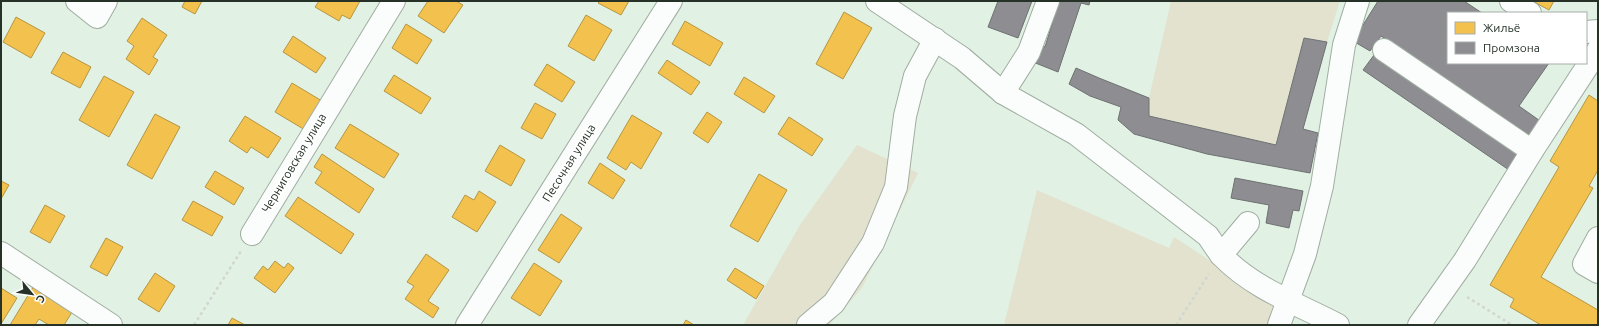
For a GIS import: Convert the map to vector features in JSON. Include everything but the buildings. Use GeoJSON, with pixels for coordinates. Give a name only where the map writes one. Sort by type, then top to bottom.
{"type":"FeatureCollection","features":[{"type":"Feature","properties":{"kind":"street"},"geometry":{"type":"LineString","coordinates":[[77,1],[97,17],[106,1]]}},
{"type":"Feature","properties":{"kind":"street","name":"Черниговская улица"},"geometry":{"type":"LineString","coordinates":[[252,234],[394,1]]}},
{"type":"Feature","properties":{"kind":"street","name":"Песочная улица"},"geometry":{"type":"LineString","coordinates":[[467,325],[671,1]]}},
{"type":"Feature","properties":{"kind":"street"},"geometry":{"type":"LineString","coordinates":[[877,1],[936,39],[962,58],[1003,93],[1076,134],[1208,236],[1221,255],[1250,279],[1288,302],[1338,325]]}},
{"type":"Feature","properties":{"kind":"street"},"geometry":{"type":"LineString","coordinates":[[1003,93],[1029,52],[1048,1]]}},
{"type":"Feature","properties":{"kind":"street"},"geometry":{"type":"LineString","coordinates":[[1279,325],[1305,254],[1322,186],[1344,45],[1358,1]]}},
{"type":"Feature","properties":{"kind":"street"},"geometry":{"type":"LineString","coordinates":[[1511,1],[1528,12]]}},
{"type":"Feature","properties":{"kind":"street"},"geometry":{"type":"LineString","coordinates":[[1587,32],[1598,31]]}},
{"type":"Feature","properties":{"kind":"street"},"geometry":{"type":"LineString","coordinates":[[808,325],[834,303],[874,243],[896,187],[905,116],[915,76],[936,39]]}},
{"type":"Feature","properties":{"kind":"street"},"geometry":{"type":"LineString","coordinates":[[1384,50],[1532,151]]}},
{"type":"Feature","properties":{"kind":"street"},"geometry":{"type":"LineString","coordinates":[[1419,325],[1465,260],[1532,151],[1598,50]]}},
{"type":"Feature","properties":{"kind":"street"},"geometry":{"type":"LineString","coordinates":[[1221,255],[1248,223]]}},
{"type":"Feature","properties":{"kind":"street"},"geometry":{"type":"LineString","coordinates":[[1598,238],[1584,264],[1598,272]]}},
{"type":"Feature","properties":{"kind":"street"},"geometry":{"type":"LineString","coordinates":[[1,253],[111,325]]}},
{"type":"Feature","properties":{"kind":"path"},"geometry":{"type":"LineString","coordinates":[[194,325],[252,234]]}},
{"type":"Feature","properties":{"kind":"path"},"geometry":{"type":"LineString","coordinates":[[1176,325],[1221,255]]}},
{"type":"Feature","properties":{"kind":"path"},"geometry":{"type":"LineString","coordinates":[[1467,297],[1512,325]]}},
{"type":"Feature","properties":{"kind":"green space"},"geometry":{"type":"Polygon","coordinates":[[[1171,1],[1340,1],[1327,42],[1304,38],[1276,145],[1149,116],[1149,98],[1171,1]]]}},
{"type":"Feature","properties":{"kind":"green space"},"geometry":{"type":"Polygon","coordinates":[[[857,145],[918,173],[862,288],[829,325],[743,325],[800,225],[857,145]]]}},
{"type":"Feature","properties":{"kind":"green space"},"geometry":{"type":"Polygon","coordinates":[[[1037,190],[1169,248],[1174,237],[1290,313],[1284,325],[1004,325],[1037,190]]]}}]}
